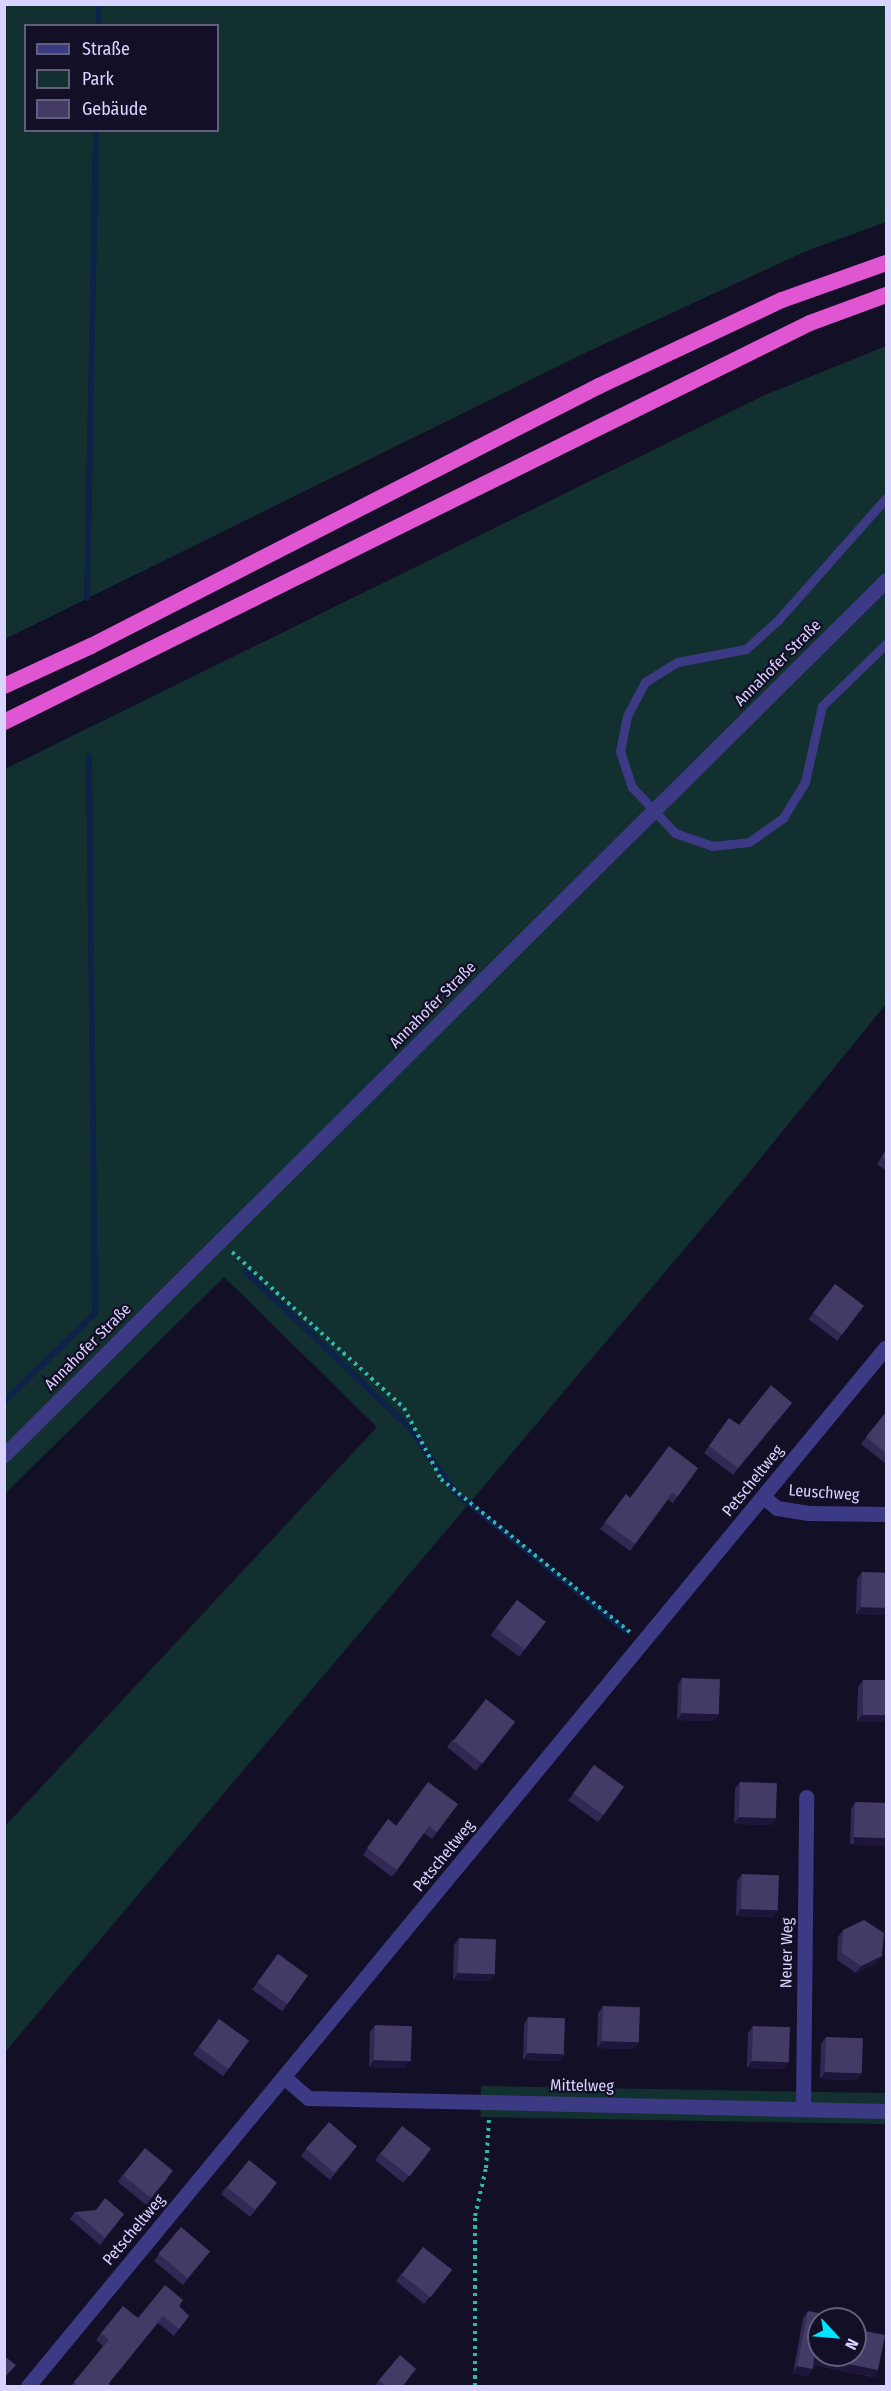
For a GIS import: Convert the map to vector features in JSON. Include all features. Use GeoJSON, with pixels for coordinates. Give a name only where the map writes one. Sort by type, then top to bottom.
{"type":"FeatureCollection","features":[{"type":"Feature","properties":{"kind":"highway"},"geometry":{"type":"LineString","coordinates":[[4,686],[91,646],[599,386],[782,300],[886,263]]}},
{"type":"Feature","properties":{"kind":"highway"},"geometry":{"type":"LineString","coordinates":[[4,722],[810,323],[886,295]]}},
{"type":"Feature","properties":{"kind":"street","name":"Annahofer Straße"},"geometry":{"type":"LineString","coordinates":[[4,1455],[886,580]]}},
{"type":"Feature","properties":{"kind":"street","name":"Petscheltweg"},"geometry":{"type":"LineString","coordinates":[[28,2386],[285,2078],[886,1347]]}},
{"type":"Feature","properties":{"kind":"street","name":"Leuschweg"},"geometry":{"type":"LineString","coordinates":[[763,1497],[777,1508],[809,1513],[886,1514]]}},
{"type":"Feature","properties":{"kind":"street","name":"Neuer Weg"},"geometry":{"type":"LineString","coordinates":[[803,2109],[806,1797]]}},
{"type":"Feature","properties":{"kind":"street","name":"Mittelweg"},"geometry":{"type":"LineString","coordinates":[[285,2078],[308,2098],[886,2111]]}},
{"type":"Feature","properties":{"kind":"lane"},"geometry":{"type":"LineString","coordinates":[[886,498],[778,620],[746,649],[677,662],[645,682],[627,716],[620,751],[632,787],[675,833],[712,846],[749,842],[783,818],[805,782],[822,706],[886,644]]}},
{"type":"Feature","properties":{"kind":"path"},"geometry":{"type":"LineString","coordinates":[[220,1241],[404,1408],[441,1479],[643,1643]]}},
{"type":"Feature","properties":{"kind":"path"},"geometry":{"type":"LineString","coordinates":[[475,2386],[475,2216],[486,2168],[491,2102]]}},
{"type":"Feature","properties":{"kind":"green space"},"geometry":{"type":"Polygon","coordinates":[[[4,5],[886,5],[886,222],[804,252],[589,351],[5,639],[4,5]]]}},
{"type":"Feature","properties":{"kind":"green space"},"geometry":{"type":"Polygon","coordinates":[[[886,346],[886,1004],[742,1181],[5,2052],[5,1826],[377,1427],[224,1277],[5,1494],[5,769],[765,395],[886,346]]]}},
{"type":"Feature","properties":{"kind":"green space"},"geometry":{"type":"Polygon","coordinates":[[[481,2086],[886,2093],[885,2124],[480,2117],[481,2086]]]}},
{"type":"Feature","properties":{"kind":"building"},"geometry":{"type":"Polygon","coordinates":[[[835,1284],[864,1306],[842,1334],[813,1313],[835,1284]]]}},
{"type":"Feature","properties":{"kind":"building"},"geometry":{"type":"Polygon","coordinates":[[[771,1385],[792,1403],[738,1468],[709,1446],[729,1418],[739,1425],[771,1385]]]}},
{"type":"Feature","properties":{"kind":"building"},"geometry":{"type":"Polygon","coordinates":[[[886,1412],[886,1453],[866,1437],[886,1412]]]}},
{"type":"Feature","properties":{"kind":"building"},"geometry":{"type":"Polygon","coordinates":[[[669,1446],[698,1468],[678,1496],[672,1493],[635,1544],[605,1522],[626,1494],[630,1498],[669,1446]]]}},
{"type":"Feature","properties":{"kind":"building"},"geometry":{"type":"Polygon","coordinates":[[[862,1572],[886,1573],[885,1608],[861,1607],[862,1572]]]}},
{"type":"Feature","properties":{"kind":"building"},"geometry":{"type":"Polygon","coordinates":[[[517,1600],[546,1622],[525,1650],[496,1628],[517,1600]]]}},
{"type":"Feature","properties":{"kind":"building"},"geometry":{"type":"Polygon","coordinates":[[[682,1678],[720,1679],[719,1714],[681,1713],[682,1678]]]}},
{"type":"Feature","properties":{"kind":"building"},"geometry":{"type":"Polygon","coordinates":[[[863,1680],[886,1680],[886,1715],[863,1715],[863,1680]]]}},
{"type":"Feature","properties":{"kind":"building"},"geometry":{"type":"Polygon","coordinates":[[[486,1699],[515,1722],[483,1764],[453,1741],[486,1699]]]}},
{"type":"Feature","properties":{"kind":"building"},"geometry":{"type":"Polygon","coordinates":[[[594,1765],[624,1787],[603,1815],[573,1793],[594,1765]]]}},
{"type":"Feature","properties":{"kind":"building"},"geometry":{"type":"Polygon","coordinates":[[[428,1782],[458,1804],[437,1832],[429,1826],[397,1870],[367,1848],[388,1819],[396,1826],[428,1782]]]}},
{"type":"Feature","properties":{"kind":"building"},"geometry":{"type":"Polygon","coordinates":[[[740,1782],[777,1783],[776,1818],[739,1817],[740,1782]]]}},
{"type":"Feature","properties":{"kind":"building"},"geometry":{"type":"Polygon","coordinates":[[[855,1802],[886,1803],[885,1838],[854,1837],[855,1802]]]}},
{"type":"Feature","properties":{"kind":"building"},"geometry":{"type":"Polygon","coordinates":[[[742,1874],[779,1875],[778,1910],[741,1909],[742,1874]]]}},
{"type":"Feature","properties":{"kind":"building"},"geometry":{"type":"Polygon","coordinates":[[[864,1920],[884,1933],[882,1956],[861,1966],[842,1953],[843,1930],[864,1920]]]}},
{"type":"Feature","properties":{"kind":"building"},"geometry":{"type":"Polygon","coordinates":[[[459,1938],[496,1939],[495,1974],[458,1973],[459,1938]]]}},
{"type":"Feature","properties":{"kind":"building"},"geometry":{"type":"Polygon","coordinates":[[[278,1954],[308,1976],[287,2004],[257,1982],[278,1954]]]}},
{"type":"Feature","properties":{"kind":"building"},"geometry":{"type":"Polygon","coordinates":[[[603,2006],[640,2007],[639,2042],[602,2041],[603,2006]]]}},
{"type":"Feature","properties":{"kind":"building"},"geometry":{"type":"Polygon","coordinates":[[[528,2017],[565,2018],[564,2054],[527,2053],[528,2017]]]}},
{"type":"Feature","properties":{"kind":"building"},"geometry":{"type":"Polygon","coordinates":[[[219,2019],[249,2041],[228,2069],[198,2047],[219,2019]]]}},
{"type":"Feature","properties":{"kind":"building"},"geometry":{"type":"Polygon","coordinates":[[[375,2025],[412,2026],[411,2061],[374,2060],[375,2025]]]}},
{"type":"Feature","properties":{"kind":"building"},"geometry":{"type":"Polygon","coordinates":[[[753,2026],[790,2027],[789,2062],[752,2061],[753,2026]]]}},
{"type":"Feature","properties":{"kind":"building"},"geometry":{"type":"Polygon","coordinates":[[[826,2037],[863,2038],[862,2073],[825,2072],[826,2037]]]}},
{"type":"Feature","properties":{"kind":"building"},"geometry":{"type":"Polygon","coordinates":[[[329,2122],[357,2146],[334,2173],[306,2148],[329,2122]]]}},
{"type":"Feature","properties":{"kind":"building"},"geometry":{"type":"Polygon","coordinates":[[[402,2126],[431,2149],[410,2176],[380,2154],[402,2126]]]}},
{"type":"Feature","properties":{"kind":"building"},"geometry":{"type":"Polygon","coordinates":[[[145,2148],[173,2171],[151,2198],[123,2175],[145,2148]]]}},
{"type":"Feature","properties":{"kind":"building"},"geometry":{"type":"Polygon","coordinates":[[[249,2160],[277,2183],[255,2210],[227,2187],[249,2160]]]}},
{"type":"Feature","properties":{"kind":"building"},"geometry":{"type":"Polygon","coordinates":[[[105,2198],[124,2214],[105,2238],[75,2212],[96,2210],[105,2198]]]}},
{"type":"Feature","properties":{"kind":"building"},"geometry":{"type":"Polygon","coordinates":[[[181,2227],[210,2251],[188,2278],[159,2254],[181,2227]]]}},
{"type":"Feature","properties":{"kind":"building"},"geometry":{"type":"Polygon","coordinates":[[[423,2247],[452,2270],[431,2297],[401,2275],[423,2247]]]}},
{"type":"Feature","properties":{"kind":"building"},"geometry":{"type":"Polygon","coordinates":[[[165,2285],[183,2300],[179,2306],[189,2316],[179,2329],[163,2316],[109,2383],[110,2386],[78,2386],[74,2382],[109,2340],[101,2333],[123,2306],[138,2318],[165,2285]]]}},
{"type":"Feature","properties":{"kind":"building"},"geometry":{"type":"Polygon","coordinates":[[[807,2316],[807,2367],[813,2367],[813,2369],[797,2366],[807,2316]]]}},
{"type":"Feature","properties":{"kind":"building"},"geometry":{"type":"Polygon","coordinates":[[[867,2331],[885,2335],[878,2370],[863,2367],[867,2367],[867,2331]]]}},
{"type":"Feature","properties":{"kind":"building"},"geometry":{"type":"Polygon","coordinates":[[[400,2355],[416,2369],[402,2386],[386,2386],[379,2380],[400,2355]]]}},
{"type":"Feature","properties":{"kind":"building"},"geometry":{"type":"Polygon","coordinates":[[[4,2356],[16,2365],[4,2378],[4,2356]]]}},
{"type":"Feature","properties":{"kind":"waterway"},"geometry":{"type":"LineString","coordinates":[[99,4],[99,24]]}},
{"type":"Feature","properties":{"kind":"waterway"},"geometry":{"type":"LineString","coordinates":[[87,598],[96,132]]}},
{"type":"Feature","properties":{"kind":"waterway"},"geometry":{"type":"LineString","coordinates":[[4,1402],[95,1313],[89,756]]}},
{"type":"Feature","properties":{"kind":"waterway"},"geometry":{"type":"LineString","coordinates":[[245,1271],[408,1426],[455,1492],[625,1630]]}}]}
